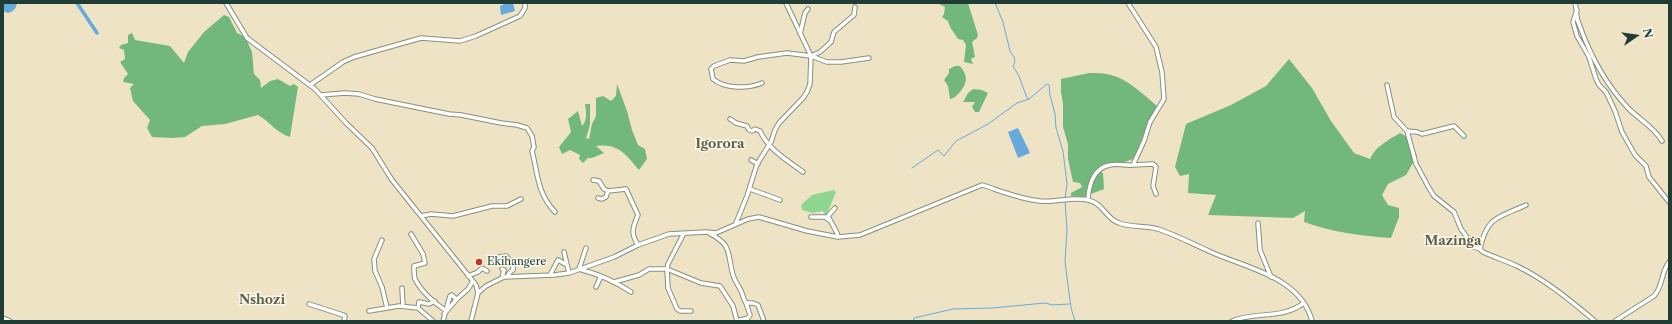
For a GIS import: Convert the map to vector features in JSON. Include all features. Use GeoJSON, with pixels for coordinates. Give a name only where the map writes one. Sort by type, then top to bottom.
{"type":"FeatureCollection","features":[{"type":"Feature","properties":{"kind":"street"},"geometry":{"type":"LineString","coordinates":[[226,3],[247,38],[310,85],[372,148],[392,180],[476,285],[478,293],[471,321]]}},
{"type":"Feature","properties":{"kind":"street"},"geometry":{"type":"LineString","coordinates":[[310,85],[343,62],[369,53],[421,38],[460,41],[476,36],[520,16],[525,8],[525,3]]}},
{"type":"Feature","properties":{"kind":"street"},"geometry":{"type":"LineString","coordinates":[[736,223],[750,189],[758,164],[770,144],[777,126],[807,92],[811,79],[811,56],[786,3]]}},
{"type":"Feature","properties":{"kind":"street"},"geometry":{"type":"LineString","coordinates":[[1128,3],[1156,47],[1162,72],[1164,99],[1150,122],[1133,165]]}},
{"type":"Feature","properties":{"kind":"street"},"geometry":{"type":"LineString","coordinates":[[1575,3],[1578,24],[1591,54],[1601,72],[1628,107],[1653,130],[1662,141]]}},
{"type":"Feature","properties":{"kind":"street"},"geometry":{"type":"LineString","coordinates":[[811,56],[820,52],[831,42],[834,32],[854,15],[855,7]]}},
{"type":"Feature","properties":{"kind":"street"},"geometry":{"type":"LineString","coordinates":[[800,34],[805,13],[808,9]]}},
{"type":"Feature","properties":{"kind":"street"},"geometry":{"type":"LineString","coordinates":[[1577,10],[1573,22],[1577,36],[1589,57],[1596,79],[1599,85],[1606,92],[1615,111],[1622,132],[1635,155],[1646,166],[1649,177],[1669,202]]}},
{"type":"Feature","properties":{"kind":"street"},"geometry":{"type":"LineString","coordinates":[[762,83],[754,87],[725,85],[712,79],[711,69],[714,66],[730,60],[744,61],[758,57],[787,53],[811,56],[827,62],[840,62],[869,58]]}},
{"type":"Feature","properties":{"kind":"street"},"geometry":{"type":"LineString","coordinates":[[1387,85],[1394,117],[1407,131],[1416,164],[1429,188],[1439,201],[1454,212],[1461,229],[1474,247],[1517,266],[1541,279],[1574,303],[1595,321]]}},
{"type":"Feature","properties":{"kind":"street"},"geometry":{"type":"LineString","coordinates":[[321,95],[344,93],[359,94],[421,109],[527,128],[532,136],[534,147],[532,150],[539,185],[545,201],[555,212]]}},
{"type":"Feature","properties":{"kind":"street"},"geometry":{"type":"LineString","coordinates":[[730,119],[736,123],[747,126],[749,130],[752,131],[754,129],[760,131],[762,136],[782,158],[803,172]]}},
{"type":"Feature","properties":{"kind":"street"},"geometry":{"type":"LineString","coordinates":[[1407,131],[1422,134],[1454,126],[1464,136]]}},
{"type":"Feature","properties":{"kind":"street"},"geometry":{"type":"LineString","coordinates":[[750,160],[758,164]]}},
{"type":"Feature","properties":{"kind":"street"},"geometry":{"type":"LineString","coordinates":[[1088,199],[1089,184],[1101,169],[1110,165],[1153,164],[1156,167],[1153,186],[1156,194]]}},
{"type":"Feature","properties":{"kind":"street"},"geometry":{"type":"LineString","coordinates":[[593,180],[599,181],[608,192]]}},
{"type":"Feature","properties":{"kind":"street"},"geometry":{"type":"LineString","coordinates":[[478,293],[484,287],[502,278],[550,275],[569,272],[614,257],[638,245],[669,234],[706,232],[716,233],[725,230],[736,223],[758,217],[807,232],[838,237],[849,237],[867,233],[982,185],[1041,202],[1088,199],[1096,203],[1113,221],[1120,224],[1138,228],[1153,228],[1167,232],[1211,253],[1282,282],[1296,293],[1310,312],[1312,321]]}},
{"type":"Feature","properties":{"kind":"street"},"geometry":{"type":"LineString","coordinates":[[598,198],[606,196],[608,192],[626,189],[638,215],[632,230],[638,245]]}},
{"type":"Feature","properties":{"kind":"street"},"geometry":{"type":"LineString","coordinates":[[750,189],[780,200]]}},
{"type":"Feature","properties":{"kind":"street"},"geometry":{"type":"LineString","coordinates":[[421,216],[431,214],[453,216],[492,206],[507,206],[521,198]]}},
{"type":"Feature","properties":{"kind":"street"},"geometry":{"type":"LineString","coordinates":[[1480,249],[1483,234],[1491,221],[1526,205]]}},
{"type":"Feature","properties":{"kind":"street"},"geometry":{"type":"LineString","coordinates":[[829,220],[828,216],[835,208]]}},
{"type":"Feature","properties":{"kind":"street"},"geometry":{"type":"LineString","coordinates":[[811,217],[825,217],[829,220],[838,237]]}},
{"type":"Feature","properties":{"kind":"street"},"geometry":{"type":"LineString","coordinates":[[1258,222],[1260,250],[1271,277]]}},
{"type":"Feature","properties":{"kind":"street"},"geometry":{"type":"LineString","coordinates":[[614,282],[639,275],[648,269],[666,269],[701,283],[720,286],[732,306],[737,321],[748,318],[750,315],[732,272],[728,250],[725,244],[706,232]]}},
{"type":"Feature","properties":{"kind":"street"},"geometry":{"type":"LineString","coordinates":[[684,233],[666,269],[668,288],[677,309],[680,311],[691,311]]}},
{"type":"Feature","properties":{"kind":"street"},"geometry":{"type":"LineString","coordinates":[[411,234],[423,254],[425,261],[425,263],[414,266],[416,280],[422,290],[445,312]]}},
{"type":"Feature","properties":{"kind":"street"},"geometry":{"type":"LineString","coordinates":[[382,240],[374,259],[375,271],[382,287],[387,308]]}},
{"type":"Feature","properties":{"kind":"street"},"geometry":{"type":"LineString","coordinates":[[579,269],[586,248]]}},
{"type":"Feature","properties":{"kind":"street"},"geometry":{"type":"LineString","coordinates":[[564,252],[569,272]]}},
{"type":"Feature","properties":{"kind":"street"},"geometry":{"type":"LineString","coordinates":[[498,257],[506,256],[513,265],[513,270],[507,277]]}},
{"type":"Feature","properties":{"kind":"street"},"geometry":{"type":"LineString","coordinates":[[550,275],[558,260],[567,265]]}},
{"type":"Feature","properties":{"kind":"street"},"geometry":{"type":"LineString","coordinates":[[1615,321],[1658,292],[1665,267],[1669,262]]}},
{"type":"Feature","properties":{"kind":"street"},"geometry":{"type":"LineString","coordinates":[[468,276],[478,272],[482,268],[487,271]]}},
{"type":"Feature","properties":{"kind":"street"},"geometry":{"type":"LineString","coordinates":[[502,269],[504,270],[502,278]]}},
{"type":"Feature","properties":{"kind":"street"},"geometry":{"type":"LineString","coordinates":[[579,269],[601,276],[631,292]]}},
{"type":"Feature","properties":{"kind":"street"},"geometry":{"type":"LineString","coordinates":[[596,287],[601,276]]}},
{"type":"Feature","properties":{"kind":"street"},"geometry":{"type":"LineString","coordinates":[[445,312],[456,299],[468,289],[473,281]]}},
{"type":"Feature","properties":{"kind":"street"},"geometry":{"type":"LineString","coordinates":[[476,285],[484,287]]}},
{"type":"Feature","properties":{"kind":"street"},"geometry":{"type":"LineString","coordinates":[[402,288],[403,306]]}},
{"type":"Feature","properties":{"kind":"street"},"geometry":{"type":"LineString","coordinates":[[443,321],[450,296],[456,299]]}},
{"type":"Feature","properties":{"kind":"street"},"geometry":{"type":"LineString","coordinates":[[418,308],[419,302],[429,304],[435,301]]}},
{"type":"Feature","properties":{"kind":"street"},"geometry":{"type":"LineString","coordinates":[[746,303],[758,305],[764,321]]}},
{"type":"Feature","properties":{"kind":"street"},"geometry":{"type":"LineString","coordinates":[[309,304],[343,315],[345,316],[344,321]]}},
{"type":"Feature","properties":{"kind":"street"},"geometry":{"type":"LineString","coordinates":[[1232,321],[1243,317],[1290,312],[1304,304]]}},
{"type":"Feature","properties":{"kind":"street"},"geometry":{"type":"LineString","coordinates":[[369,311],[399,306],[418,308],[433,321]]}},
{"type":"Feature","properties":{"kind":"street"},"geometry":{"type":"LineString","coordinates":[[3,318],[10,321]]}},
{"type":"Feature","properties":{"kind":"green space"},"geometry":{"type":"Polygon","coordinates":[[[937,3],[968,3],[978,35],[972,42],[975,57],[971,59],[973,64],[964,62],[966,45],[963,40],[958,39],[948,21],[942,17],[945,7],[937,3]]]}},
{"type":"Feature","properties":{"kind":"green space"},"geometry":{"type":"Polygon","coordinates":[[[224,15],[229,17],[237,33],[245,37],[252,52],[254,74],[260,80],[261,88],[270,81],[278,79],[290,86],[294,84],[298,87],[290,137],[281,133],[258,115],[225,124],[202,126],[185,137],[152,137],[147,128],[150,120],[133,101],[130,88],[134,84],[123,82],[124,78],[128,74],[120,62],[125,59],[124,50],[119,48],[121,45],[128,43],[128,35],[132,33],[135,40],[170,46],[184,63],[188,52],[204,32],[224,15]]]}},
{"type":"Feature","properties":{"kind":"green space"},"geometry":{"type":"Polygon","coordinates":[[[1289,59],[1312,88],[1331,121],[1354,153],[1370,159],[1379,147],[1400,133],[1408,137],[1417,156],[1406,175],[1388,184],[1382,195],[1388,205],[1399,208],[1399,217],[1391,238],[1347,233],[1304,222],[1305,211],[1293,218],[1208,215],[1216,195],[1188,193],[1189,174],[1180,176],[1175,167],[1186,124],[1231,105],[1266,86],[1289,59]]]}},
{"type":"Feature","properties":{"kind":"green space"},"geometry":{"type":"Polygon","coordinates":[[[955,66],[960,66],[965,75],[966,82],[958,94],[950,99],[948,86],[944,80],[949,73],[949,69],[955,66]]]}},
{"type":"Feature","properties":{"kind":"green space"},"geometry":{"type":"Polygon","coordinates":[[[1089,73],[1108,74],[1124,80],[1157,106],[1133,159],[1122,163],[1104,164],[1096,170],[1103,173],[1104,189],[1083,197],[1071,196],[1071,193],[1082,187],[1080,183],[1073,182],[1068,159],[1068,144],[1063,127],[1061,79],[1089,73]]]}},
{"type":"Feature","properties":{"kind":"green space"},"geometry":{"type":"Polygon","coordinates":[[[617,84],[638,145],[645,149],[647,159],[639,170],[626,155],[611,146],[596,146],[604,153],[588,158],[583,163],[579,159],[580,155],[570,150],[562,154],[559,147],[571,132],[568,119],[578,111],[582,126],[586,118],[585,104],[590,104],[590,125],[586,138],[589,139],[592,124],[596,116],[596,98],[603,96],[611,101],[616,96],[617,84]]]}},
{"type":"Feature","properties":{"kind":"green space"},"geometry":{"type":"Polygon","coordinates":[[[973,89],[982,90],[988,93],[979,112],[975,112],[972,107],[975,102],[963,102],[968,93],[973,89]]]}},
{"type":"Feature","properties":{"kind":"green space"},"geometry":{"type":"Polygon","coordinates":[[[834,190],[836,192],[827,214],[825,215],[823,211],[812,213],[802,210],[801,205],[812,195],[834,190]]]}},
{"type":"Feature","properties":{"kind":"water"},"geometry":{"type":"Polygon","coordinates":[[[3,3],[17,3],[14,10],[8,13],[3,11],[3,3]]]}},
{"type":"Feature","properties":{"kind":"water"},"geometry":{"type":"Polygon","coordinates":[[[506,3],[513,3],[515,11],[501,15],[500,6],[506,3]]]}},
{"type":"Feature","properties":{"kind":"water"},"geometry":{"type":"Polygon","coordinates":[[[1018,128],[1030,153],[1018,158],[1008,132],[1018,128]]]}},
{"type":"Feature","properties":{"kind":"waterway"},"geometry":{"type":"LineString","coordinates":[[77,3],[97,33]]}},
{"type":"Feature","properties":{"kind":"waterway"},"geometry":{"type":"LineString","coordinates":[[995,3],[1003,22],[1010,51],[1014,57],[1015,62],[1013,66],[1019,76],[1027,98],[1029,99],[1047,84],[1049,85],[1055,114],[1056,128],[1063,151],[1067,184],[1065,198]]}},
{"type":"Feature","properties":{"kind":"waterway"},"geometry":{"type":"LineString","coordinates":[[912,168],[938,150],[944,156],[956,141],[988,124],[1017,103],[1029,99]]}},
{"type":"Feature","properties":{"kind":"waterway"},"geometry":{"type":"LineString","coordinates":[[1065,201],[1067,230],[1065,262],[1071,308],[1075,321]]}},
{"type":"Feature","properties":{"kind":"waterway"},"geometry":{"type":"LineString","coordinates":[[913,321],[914,318],[953,309],[992,308],[1045,303],[1053,305],[1069,304]]}},
{"type":"Feature","properties":{"kind":"place","name":"Ekihangere"},"geometry":{"type":"Point","coordinates":[479,262]}},
{"type":"Feature","properties":{"kind":"district","name":"Igorora"},"geometry":{"type":"Point","coordinates":[720,144]}},
{"type":"Feature","properties":{"kind":"district","name":"Mazinga"},"geometry":{"type":"Point","coordinates":[1453,241]}},
{"type":"Feature","properties":{"kind":"district","name":"Nshozi"},"geometry":{"type":"Point","coordinates":[262,300]}}]}
